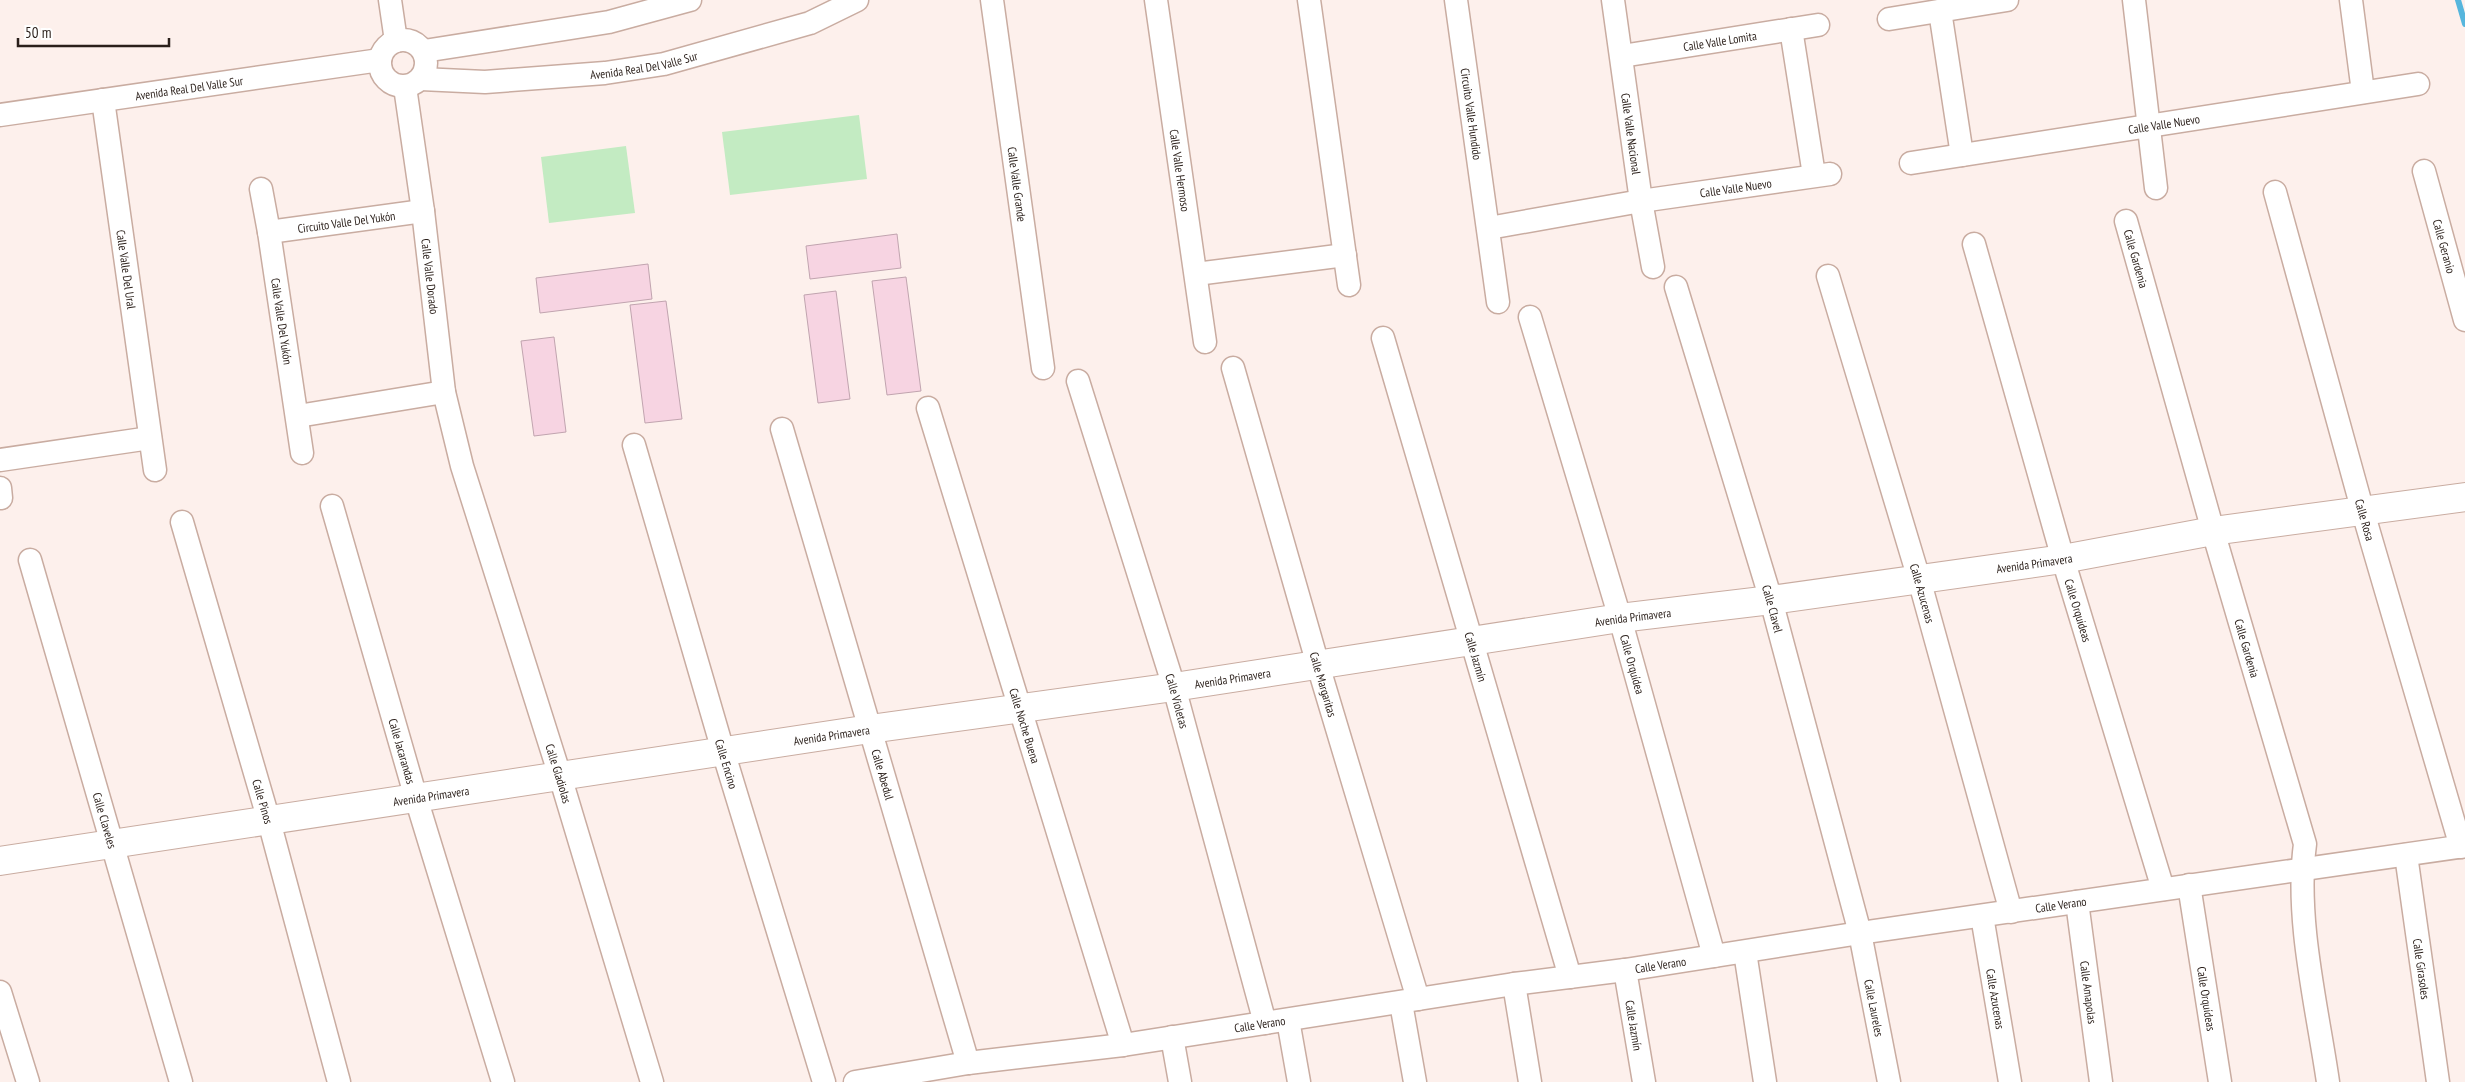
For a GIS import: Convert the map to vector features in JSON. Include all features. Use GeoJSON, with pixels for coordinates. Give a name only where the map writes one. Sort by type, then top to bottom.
{"type":"FeatureCollection","features":[{"type":"Feature","properties":{"kind":"street"},"geometry":{"type":"LineString","coordinates":[[390,0],[396,41]]}},
{"type":"Feature","properties":{"kind":"street","name":"Avenida Real Del Valle Sur"},"geometry":{"type":"LineString","coordinates":[[413,83],[485,82],[605,73],[664,64],[810,23],[857,0]]}},
{"type":"Feature","properties":{"kind":"street","name":"Calle Valle Grande"},"geometry":{"type":"LineString","coordinates":[[992,0],[1043,368]]}},
{"type":"Feature","properties":{"kind":"street","name":"Calle Valle Hermoso"},"geometry":{"type":"LineString","coordinates":[[1156,0],[1205,342]]}},
{"type":"Feature","properties":{"kind":"street"},"geometry":{"type":"LineString","coordinates":[[1309,0],[1350,285]]}},
{"type":"Feature","properties":{"kind":"street","name":"Circuito Valle Hundido"},"geometry":{"type":"LineString","coordinates":[[1456,0],[1498,302]]}},
{"type":"Feature","properties":{"kind":"street","name":"Calle Valle Nacional"},"geometry":{"type":"LineString","coordinates":[[1613,0],[1652,266]]}},
{"type":"Feature","properties":{"kind":"street"},"geometry":{"type":"LineString","coordinates":[[1889,19],[2007,0]]}},
{"type":"Feature","properties":{"kind":"street"},"geometry":{"type":"LineString","coordinates":[[2134,0],[2156,188]]}},
{"type":"Feature","properties":{"kind":"street"},"geometry":{"type":"LineString","coordinates":[[2351,0],[2363,92]]}},
{"type":"Feature","properties":{"kind":"street"},"geometry":{"type":"LineString","coordinates":[[424,51],[609,22],[686,1]]}},
{"type":"Feature","properties":{"kind":"street"},"geometry":{"type":"LineString","coordinates":[[1940,11],[1962,155]]}},
{"type":"Feature","properties":{"kind":"street","name":"Calle Valle Lomita"},"geometry":{"type":"LineString","coordinates":[[1622,56],[1818,26]]}},
{"type":"Feature","properties":{"kind":"street","name":"Calle Valle Nuevo"},"geometry":{"type":"LineString","coordinates":[[1641,201],[1822,175],[1791,29]]}},
{"type":"Feature","properties":{"kind":"street"},"geometry":{"type":"LineString","coordinates":[[406,40],[416,44],[424,51],[427,66],[413,83],[392,84],[382,74],[380,60],[383,52],[396,41],[406,40]]}},
{"type":"Feature","properties":{"kind":"street","name":"Avenida Real Del Valle Sur"},"geometry":{"type":"LineString","coordinates":[[0,115],[380,60]]}},
{"type":"Feature","properties":{"kind":"street","name":"Calle Valle Dorado"},"geometry":{"type":"LineString","coordinates":[[413,83],[423,211],[444,392],[462,466]]}},
{"type":"Feature","properties":{"kind":"street","name":"Calle Valle Nuevo"},"geometry":{"type":"LineString","coordinates":[[1911,163],[2418,84]]}},
{"type":"Feature","properties":{"kind":"street","name":"Calle Valle Del Ural"},"geometry":{"type":"LineString","coordinates":[[103,100],[155,470]]}},
{"type":"Feature","properties":{"kind":"street","name":"Calle Geranio"},"geometry":{"type":"LineString","coordinates":[[2424,171],[2465,320]]}},
{"type":"Feature","properties":{"kind":"street","name":"Calle Valle Del Yukón"},"geometry":{"type":"LineString","coordinates":[[261,189],[270,232],[302,453]]}},
{"type":"Feature","properties":{"kind":"street","name":"Calle Rosa"},"geometry":{"type":"LineString","coordinates":[[2275,192],[2364,512],[2463,846]]}},
{"type":"Feature","properties":{"kind":"street"},"geometry":{"type":"LineString","coordinates":[[1489,228],[1641,201]]}},
{"type":"Feature","properties":{"kind":"street","name":"Circuito Valle Del Yukón"},"geometry":{"type":"LineString","coordinates":[[270,232],[423,211]]}},
{"type":"Feature","properties":{"kind":"street","name":"Calle Gardenia"},"geometry":{"type":"LineString","coordinates":[[2126,221],[2213,531],[2305,844],[2301,904],[2328,1082]]}},
{"type":"Feature","properties":{"kind":"street","name":"Calle Orquídeas"},"geometry":{"type":"LineString","coordinates":[[1974,244],[2062,559],[2162,889]]}},
{"type":"Feature","properties":{"kind":"street"},"geometry":{"type":"LineString","coordinates":[[1196,274],[1345,255]]}},
{"type":"Feature","properties":{"kind":"street","name":"Calle Azucenas"},"geometry":{"type":"LineString","coordinates":[[1828,276],[1919,579],[2011,912]]}},
{"type":"Feature","properties":{"kind":"street","name":"Calle Clavel"},"geometry":{"type":"LineString","coordinates":[[1676,287],[1771,600],[1860,934]]}},
{"type":"Feature","properties":{"kind":"street","name":"Calle Orquídea"},"geometry":{"type":"LineString","coordinates":[[1530,317],[1620,618],[1714,956]]}},
{"type":"Feature","properties":{"kind":"street","name":"Calle Jazmín"},"geometry":{"type":"LineString","coordinates":[[1383,338],[1570,976]]}},
{"type":"Feature","properties":{"kind":"street","name":"Calle Margaritas"},"geometry":{"type":"LineString","coordinates":[[1233,368],[1318,665],[1409,1001],[1415,1082]]}},
{"type":"Feature","properties":{"kind":"street","name":"Calle Violetas"},"geometry":{"type":"LineString","coordinates":[[1078,381],[1174,687],[1265,1023]]}},
{"type":"Feature","properties":{"kind":"street"},"geometry":{"type":"LineString","coordinates":[[298,416],[444,392]]}},
{"type":"Feature","properties":{"kind":"street","name":"Calle Noche Buena"},"geometry":{"type":"LineString","coordinates":[[928,408],[1123,1045]]}},
{"type":"Feature","properties":{"kind":"street","name":"Calle Abedul"},"geometry":{"type":"LineString","coordinates":[[782,429],[968,1063]]}},
{"type":"Feature","properties":{"kind":"street"},"geometry":{"type":"LineString","coordinates":[[0,460],[150,438]]}},
{"type":"Feature","properties":{"kind":"street","name":"Calle Encino"},"geometry":{"type":"LineString","coordinates":[[634,445],[723,751],[824,1082]]}},
{"type":"Feature","properties":{"kind":"street","name":"Calle Gladiolas"},"geometry":{"type":"LineString","coordinates":[[462,466],[560,776],[652,1082]]}},
{"type":"Feature","properties":{"kind":"street","name":"Avenida Primavera"},"geometry":{"type":"LineString","coordinates":[[0,861],[1018,707],[1174,687],[1620,618],[1771,600],[2062,559],[2213,531],[2465,497]]}},
{"type":"Feature","properties":{"kind":"street","name":"Calle Jacarandas"},"geometry":{"type":"LineString","coordinates":[[332,506],[416,798],[503,1082]]}},
{"type":"Feature","properties":{"kind":"street","name":"Calle Pinos"},"geometry":{"type":"LineString","coordinates":[[182,522],[270,821],[339,1082]]}},
{"type":"Feature","properties":{"kind":"street","name":"Calle Claveles"},"geometry":{"type":"LineString","coordinates":[[30,560],[181,1082]]}},
{"type":"Feature","properties":{"kind":"street","name":"Calle Verano"},"geometry":{"type":"LineString","coordinates":[[855,1082],[968,1063],[1123,1045],[1514,984],[1625,970],[2189,885],[2463,846]]}},
{"type":"Feature","properties":{"kind":"street","name":"Calle Girasoles"},"geometry":{"type":"LineString","coordinates":[[2406,855],[2438,1082]]}},
{"type":"Feature","properties":{"kind":"street","name":"Calle Orquídeas"},"geometry":{"type":"LineString","coordinates":[[2189,885],[2220,1082]]}},
{"type":"Feature","properties":{"kind":"street","name":"Calle Amapolas"},"geometry":{"type":"LineString","coordinates":[[2076,902],[2101,1082]]}},
{"type":"Feature","properties":{"kind":"street","name":"Calle Azucenas"},"geometry":{"type":"LineString","coordinates":[[1982,916],[2010,1082]]}},
{"type":"Feature","properties":{"kind":"street","name":"Calle Laureles"},"geometry":{"type":"LineString","coordinates":[[1860,934],[1889,1082]]}},
{"type":"Feature","properties":{"kind":"street"},"geometry":{"type":"LineString","coordinates":[[1745,952],[1765,1082]]}},
{"type":"Feature","properties":{"kind":"street","name":"Calle Jazmín"},"geometry":{"type":"LineString","coordinates":[[1625,970],[1644,1082]]}},
{"type":"Feature","properties":{"kind":"street"},"geometry":{"type":"LineString","coordinates":[[1514,984],[1530,1082]]}},
{"type":"Feature","properties":{"kind":"street"},"geometry":{"type":"LineString","coordinates":[[0,992],[28,1082]]}},
{"type":"Feature","properties":{"kind":"street"},"geometry":{"type":"LineString","coordinates":[[1288,1020],[1299,1082]]}},
{"type":"Feature","properties":{"kind":"street"},"geometry":{"type":"LineString","coordinates":[[1172,1037],[1180,1082]]}},
{"type":"Feature","properties":{"kind":"green space"},"geometry":{"type":"Polygon","coordinates":[[[859,115],[867,179],[730,195],[722,132],[859,115]]]}},
{"type":"Feature","properties":{"kind":"green space"},"geometry":{"type":"Polygon","coordinates":[[[626,146],[635,213],[549,223],[541,157],[626,146]]]}},
{"type":"Feature","properties":{"kind":"building"},"geometry":{"type":"Polygon","coordinates":[[[897,234],[901,268],[810,279],[806,246],[897,234]]]}},
{"type":"Feature","properties":{"kind":"building"},"geometry":{"type":"Polygon","coordinates":[[[648,264],[652,299],[540,313],[536,278],[648,264]]]}},
{"type":"Feature","properties":{"kind":"building"},"geometry":{"type":"Polygon","coordinates":[[[906,277],[921,391],[887,395],[872,281],[906,277]]]}},
{"type":"Feature","properties":{"kind":"building"},"geometry":{"type":"Polygon","coordinates":[[[836,291],[850,399],[818,403],[804,295],[836,291]]]}},
{"type":"Feature","properties":{"kind":"building"},"geometry":{"type":"Polygon","coordinates":[[[666,301],[682,419],[645,423],[630,305],[666,301]]]}},
{"type":"Feature","properties":{"kind":"building"},"geometry":{"type":"Polygon","coordinates":[[[554,337],[566,432],[534,436],[521,341],[554,337]]]}},
{"type":"Feature","properties":{"kind":"waterway"},"geometry":{"type":"LineString","coordinates":[[2458,0],[2465,24]]}}]}
